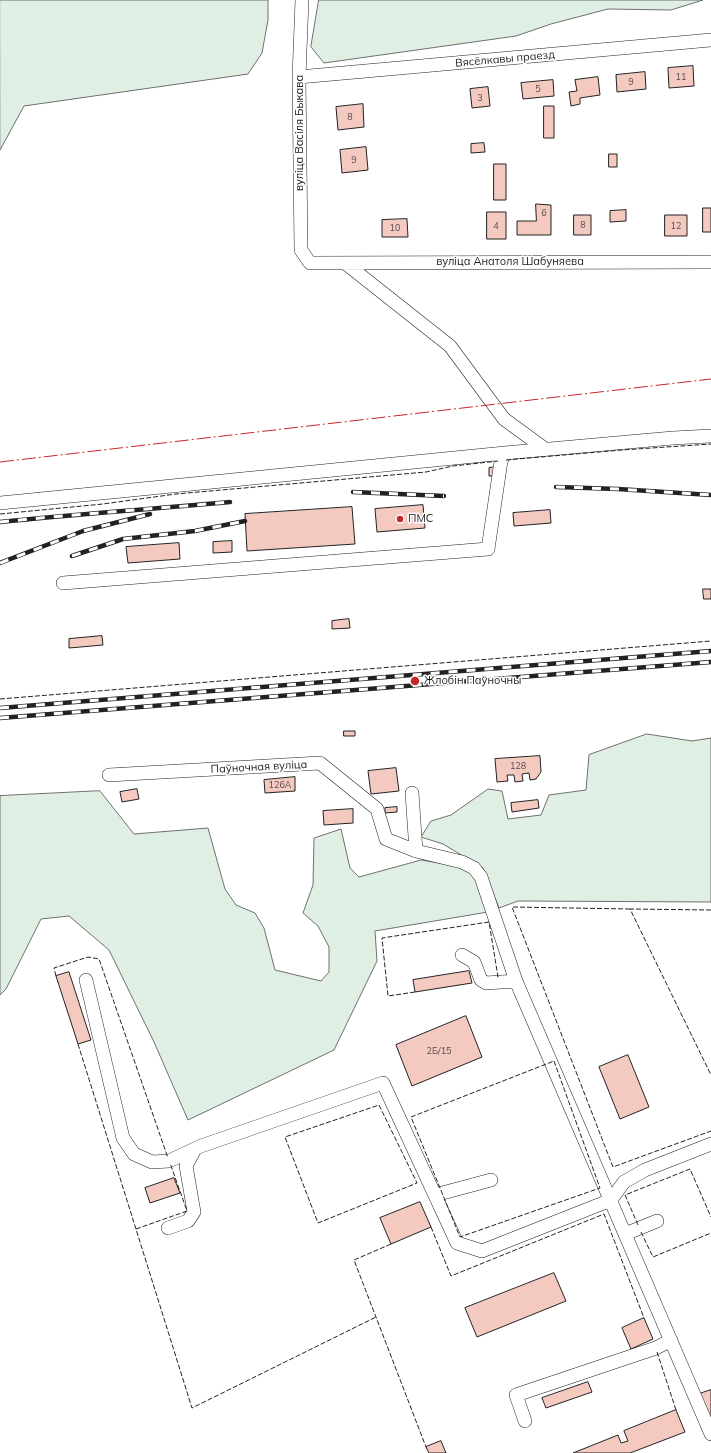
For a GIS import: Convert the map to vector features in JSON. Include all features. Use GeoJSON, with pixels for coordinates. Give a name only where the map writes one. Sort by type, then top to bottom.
{"type":"FeatureCollection","features":[{"type":"Feature","properties":{"kind":"street","name":"вуліца Васіля Быкава"},"geometry":{"type":"LineString","coordinates":[[302,0],[299,77],[301,250],[310,263]]}},
{"type":"Feature","properties":{"kind":"street","name":"Вясёлкавы праезд"},"geometry":{"type":"LineString","coordinates":[[299,77],[711,40]]}},
{"type":"Feature","properties":{"kind":"street","name":"вуліца Анатоля Шабуняева"},"geometry":{"type":"LineString","coordinates":[[310,263],[711,262]]}},
{"type":"Feature","properties":{"kind":"street"},"geometry":{"type":"LineString","coordinates":[[345,263],[450,346],[504,419],[545,449]]}},
{"type":"Feature","properties":{"kind":"street"},"geometry":{"type":"LineString","coordinates":[[0,504],[545,449],[711,436]]}},
{"type":"Feature","properties":{"kind":"street"},"geometry":{"type":"LineString","coordinates":[[64,583],[488,549],[501,461],[505,453]]}},
{"type":"Feature","properties":{"kind":"street","name":"Паўночная вуліца"},"geometry":{"type":"LineString","coordinates":[[110,775],[320,763],[377,809],[386,839],[416,851]]}},
{"type":"Feature","properties":{"kind":"street"},"geometry":{"type":"LineString","coordinates":[[412,793],[416,851],[462,862],[474,868],[481,876],[516,981],[711,1434]]}},
{"type":"Feature","properties":{"kind":"street"},"geometry":{"type":"LineString","coordinates":[[462,955],[474,962],[481,980],[486,983],[516,981]]}},
{"type":"Feature","properties":{"kind":"street"},"geometry":{"type":"LineString","coordinates":[[86,980],[123,1138],[134,1154],[152,1162],[169,1160],[195,1149],[383,1083],[457,1243],[482,1251],[611,1200],[624,1182],[640,1173],[711,1144]]}},
{"type":"Feature","properties":{"kind":"street"},"geometry":{"type":"LineString","coordinates":[[168,1228],[188,1221],[194,1212],[186,1166],[195,1149]]}},
{"type":"Feature","properties":{"kind":"street"},"geometry":{"type":"LineString","coordinates":[[435,1195],[491,1180]]}},
{"type":"Feature","properties":{"kind":"street"},"geometry":{"type":"LineString","coordinates":[[625,1234],[657,1221]]}},
{"type":"Feature","properties":{"kind":"street"},"geometry":{"type":"LineString","coordinates":[[525,1422],[516,1395],[656,1348],[671,1340]]}},
{"type":"Feature","properties":{"kind":"green space"},"geometry":{"type":"Polygon","coordinates":[[[0,0],[268,0],[268,20],[262,53],[248,74],[24,106],[0,150],[0,0]]]}},
{"type":"Feature","properties":{"kind":"green space"},"geometry":{"type":"Polygon","coordinates":[[[319,0],[703,0],[671,10],[608,9],[551,24],[516,36],[324,63],[311,47],[319,0]]]}},
{"type":"Feature","properties":{"kind":"green space"},"geometry":{"type":"Polygon","coordinates":[[[647,734],[692,741],[711,738],[711,902],[518,901],[499,908],[483,868],[443,844],[421,837],[431,821],[451,815],[488,789],[502,791],[508,819],[541,815],[549,795],[586,790],[589,755],[647,734]]]}},
{"type":"Feature","properties":{"kind":"green space"},"geometry":{"type":"Polygon","coordinates":[[[100,791],[134,834],[208,828],[225,889],[236,905],[255,913],[264,928],[275,970],[321,981],[329,972],[329,947],[318,926],[303,913],[313,885],[314,838],[341,829],[350,868],[359,877],[421,860],[458,866],[471,872],[478,881],[488,912],[375,931],[377,961],[334,1050],[188,1120],[154,1042],[109,950],[69,916],[41,919],[6,989],[0,995],[0,796],[100,791]]]}},
{"type":"Feature","properties":{"kind":"building"},"geometry":{"type":"Polygon","coordinates":[[[693,66],[694,86],[669,88],[668,68],[693,66]]]}},
{"type":"Feature","properties":{"kind":"building"},"geometry":{"type":"Polygon","coordinates":[[[645,72],[646,89],[617,92],[616,75],[645,72]]]}},
{"type":"Feature","properties":{"kind":"building"},"geometry":{"type":"Polygon","coordinates":[[[598,77],[600,95],[580,98],[580,104],[571,106],[569,92],[577,91],[575,80],[598,77]]]}},
{"type":"Feature","properties":{"kind":"building"},"geometry":{"type":"Polygon","coordinates":[[[553,80],[554,96],[523,99],[521,83],[553,80]]]}},
{"type":"Feature","properties":{"kind":"building"},"geometry":{"type":"Polygon","coordinates":[[[488,87],[490,106],[472,108],[470,89],[488,87]]]}},
{"type":"Feature","properties":{"kind":"building"},"geometry":{"type":"Polygon","coordinates":[[[363,104],[364,127],[338,130],[336,107],[363,104]]]}},
{"type":"Feature","properties":{"kind":"building"},"geometry":{"type":"Polygon","coordinates":[[[544,106],[554,106],[554,138],[544,138],[544,106]]]}},
{"type":"Feature","properties":{"kind":"building"},"geometry":{"type":"Polygon","coordinates":[[[484,143],[485,152],[471,153],[471,144],[484,143]]]}},
{"type":"Feature","properties":{"kind":"building"},"geometry":{"type":"Polygon","coordinates":[[[366,147],[368,170],[342,173],[340,150],[366,147]]]}},
{"type":"Feature","properties":{"kind":"building"},"geometry":{"type":"Polygon","coordinates":[[[609,154],[617,154],[617,167],[609,167],[609,154]]]}},
{"type":"Feature","properties":{"kind":"building"},"geometry":{"type":"Polygon","coordinates":[[[494,164],[506,164],[506,200],[494,200],[494,164]]]}},
{"type":"Feature","properties":{"kind":"building"},"geometry":{"type":"Polygon","coordinates":[[[536,204],[551,205],[551,235],[517,235],[517,221],[536,221],[536,204]]]}},
{"type":"Feature","properties":{"kind":"building"},"geometry":{"type":"Polygon","coordinates":[[[703,208],[711,208],[711,232],[703,232],[703,208]]]}},
{"type":"Feature","properties":{"kind":"building"},"geometry":{"type":"Polygon","coordinates":[[[626,210],[626,221],[610,222],[610,211],[626,210]]]}},
{"type":"Feature","properties":{"kind":"building"},"geometry":{"type":"Polygon","coordinates":[[[487,212],[506,212],[506,239],[487,239],[487,212]]]}},
{"type":"Feature","properties":{"kind":"building"},"geometry":{"type":"Polygon","coordinates":[[[574,215],[591,215],[591,235],[574,235],[574,215]]]}},
{"type":"Feature","properties":{"kind":"building"},"geometry":{"type":"Polygon","coordinates":[[[665,215],[687,215],[687,236],[665,236],[665,215]]]}},
{"type":"Feature","properties":{"kind":"building"},"geometry":{"type":"Polygon","coordinates":[[[407,219],[408,237],[382,237],[382,220],[407,219]]]}},
{"type":"Feature","properties":{"kind":"building"},"geometry":{"type":"Polygon","coordinates":[[[496,467],[497,476],[489,476],[489,468],[496,467]]]}},
{"type":"Feature","properties":{"kind":"building","name":"ПМС"},"geometry":{"type":"Polygon","coordinates":[[[423,505],[425,528],[377,532],[375,509],[423,505]]]}},
{"type":"Feature","properties":{"kind":"building"},"geometry":{"type":"Polygon","coordinates":[[[352,507],[355,544],[247,551],[245,514],[352,507]]]}},
{"type":"Feature","properties":{"kind":"building"},"geometry":{"type":"Polygon","coordinates":[[[550,510],[551,523],[514,526],[513,513],[550,510]]]}},
{"type":"Feature","properties":{"kind":"building"},"geometry":{"type":"Polygon","coordinates":[[[232,541],[232,552],[213,553],[213,542],[232,541]]]}},
{"type":"Feature","properties":{"kind":"building"},"geometry":{"type":"Polygon","coordinates":[[[179,543],[180,559],[128,563],[126,547],[179,543]]]}},
{"type":"Feature","properties":{"kind":"building"},"geometry":{"type":"Polygon","coordinates":[[[703,589],[711,589],[711,599],[704,599],[703,589]]]}},
{"type":"Feature","properties":{"kind":"building"},"geometry":{"type":"Polygon","coordinates":[[[349,619],[350,628],[332,629],[332,621],[349,619]]]}},
{"type":"Feature","properties":{"kind":"building"},"geometry":{"type":"Polygon","coordinates":[[[102,636],[103,645],[69,648],[69,639],[102,636]]]}},
{"type":"Feature","properties":{"kind":"building"},"geometry":{"type":"Polygon","coordinates":[[[344,731],[355,731],[355,736],[344,736],[344,731]]]}},
{"type":"Feature","properties":{"kind":"building"},"geometry":{"type":"Polygon","coordinates":[[[540,756],[541,772],[536,779],[530,780],[529,773],[522,774],[523,781],[515,782],[514,775],[507,775],[508,781],[497,782],[495,759],[540,756]]]}},
{"type":"Feature","properties":{"kind":"building"},"geometry":{"type":"Polygon","coordinates":[[[396,768],[399,791],[371,794],[368,771],[396,768]]]}},
{"type":"Feature","properties":{"kind":"building"},"geometry":{"type":"Polygon","coordinates":[[[295,777],[295,791],[265,793],[264,780],[295,777]]]}},
{"type":"Feature","properties":{"kind":"building"},"geometry":{"type":"Polygon","coordinates":[[[137,789],[139,799],[122,802],[120,792],[137,789]]]}},
{"type":"Feature","properties":{"kind":"building"},"geometry":{"type":"Polygon","coordinates":[[[538,800],[539,808],[512,812],[511,803],[538,800]]]}},
{"type":"Feature","properties":{"kind":"building"},"geometry":{"type":"Polygon","coordinates":[[[397,807],[397,812],[385,813],[385,808],[397,807]]]}},
{"type":"Feature","properties":{"kind":"building"},"geometry":{"type":"Polygon","coordinates":[[[353,809],[353,823],[324,825],[323,811],[353,809]]]}},
{"type":"Feature","properties":{"kind":"building"},"geometry":{"type":"Polygon","coordinates":[[[469,971],[472,983],[415,992],[413,980],[469,971]]]}},
{"type":"Feature","properties":{"kind":"building"},"geometry":{"type":"Polygon","coordinates":[[[69,972],[91,1040],[78,1044],[56,976],[69,972]]]}},
{"type":"Feature","properties":{"kind":"building"},"geometry":{"type":"Polygon","coordinates":[[[466,1016],[482,1057],[412,1086],[396,1045],[466,1016]]]}},
{"type":"Feature","properties":{"kind":"building"},"geometry":{"type":"Polygon","coordinates":[[[628,1055],[649,1107],[620,1119],[599,1067],[628,1055]]]}},
{"type":"Feature","properties":{"kind":"building"},"geometry":{"type":"Polygon","coordinates":[[[174,1178],[180,1193],[150,1203],[145,1188],[174,1178]]]}},
{"type":"Feature","properties":{"kind":"building"},"geometry":{"type":"Polygon","coordinates":[[[420,1202],[431,1227],[391,1244],[380,1218],[420,1202]]]}},
{"type":"Feature","properties":{"kind":"building"},"geometry":{"type":"Polygon","coordinates":[[[554,1273],[566,1301],[477,1337],[465,1308],[554,1273]]]}},
{"type":"Feature","properties":{"kind":"building"},"geometry":{"type":"Polygon","coordinates":[[[644,1318],[653,1339],[631,1349],[622,1328],[644,1318]]]}},
{"type":"Feature","properties":{"kind":"building"},"geometry":{"type":"Polygon","coordinates":[[[588,1382],[592,1392],[546,1408],[542,1398],[588,1382]]]}},
{"type":"Feature","properties":{"kind":"building"},"geometry":{"type":"Polygon","coordinates":[[[711,1390],[711,1424],[699,1394],[711,1390]]]}},
{"type":"Feature","properties":{"kind":"building"},"geometry":{"type":"Polygon","coordinates":[[[676,1410],[685,1432],[630,1453],[573,1453],[618,1435],[621,1443],[628,1441],[624,1431],[676,1410]]]}},
{"type":"Feature","properties":{"kind":"building"},"geometry":{"type":"Polygon","coordinates":[[[441,1441],[446,1453],[429,1453],[426,1447],[441,1441]]]}},
{"type":"Feature","properties":{"kind":"railway"},"geometry":{"type":"LineString","coordinates":[[556,487],[711,495]]}},
{"type":"Feature","properties":{"kind":"railway"},"geometry":{"type":"LineString","coordinates":[[353,492],[444,496]]}},
{"type":"Feature","properties":{"kind":"railway"},"geometry":{"type":"LineString","coordinates":[[0,522],[230,502]]}},
{"type":"Feature","properties":{"kind":"railway"},"geometry":{"type":"LineString","coordinates":[[0,563],[83,531],[150,514]]}},
{"type":"Feature","properties":{"kind":"railway"},"geometry":{"type":"LineString","coordinates":[[72,556],[123,539],[195,531],[245,521]]}},
{"type":"Feature","properties":{"kind":"railway"},"geometry":{"type":"LineString","coordinates":[[0,708],[711,651]]}},
{"type":"Feature","properties":{"kind":"railway"},"geometry":{"type":"LineString","coordinates":[[0,718],[711,662]]}},
{"type":"Feature","properties":{"kind":"fence"},"geometry":{"type":"LineString","coordinates":[[506,460],[711,444]]}},
{"type":"Feature","properties":{"kind":"fence"},"geometry":{"type":"LineString","coordinates":[[0,514],[103,504],[176,494],[426,472],[453,466],[498,461]]}},
{"type":"Feature","properties":{"kind":"fence"},"geometry":{"type":"LineString","coordinates":[[0,699],[711,641]]}},
{"type":"Feature","properties":{"kind":"fence"},"geometry":{"type":"LineString","coordinates":[[630,909],[512,907],[613,1167],[711,1131]]}},
{"type":"Feature","properties":{"kind":"fence"},"geometry":{"type":"LineString","coordinates":[[711,910],[630,909],[711,1075]]}},
{"type":"Feature","properties":{"kind":"fence"},"geometry":{"type":"LineString","coordinates":[[415,992],[388,996],[382,938],[489,922],[497,977]]}},
{"type":"Feature","properties":{"kind":"fence"},"geometry":{"type":"LineString","coordinates":[[56,976],[54,968],[88,957],[99,959],[168,1158]]}},
{"type":"Feature","properties":{"kind":"fence"},"geometry":{"type":"LineString","coordinates":[[78,1044],[192,1408],[376,1317]]}},
{"type":"Feature","properties":{"kind":"fence"},"geometry":{"type":"LineString","coordinates":[[554,1061],[600,1188],[460,1237],[411,1117],[554,1061]]}},
{"type":"Feature","properties":{"kind":"fence"},"geometry":{"type":"LineString","coordinates":[[379,1105],[417,1183],[318,1223],[285,1137],[379,1105]]}},
{"type":"Feature","properties":{"kind":"fence"},"geometry":{"type":"LineString","coordinates":[[136,1229],[187,1211],[170,1163]]}},
{"type":"Feature","properties":{"kind":"fence"},"geometry":{"type":"LineString","coordinates":[[638,1225],[625,1195],[690,1169],[711,1217]]}},
{"type":"Feature","properties":{"kind":"fence"},"geometry":{"type":"LineString","coordinates":[[431,1227],[451,1276],[604,1214],[644,1318]]}},
{"type":"Feature","properties":{"kind":"fence"},"geometry":{"type":"LineString","coordinates":[[641,1232],[653,1257],[711,1233]]}},
{"type":"Feature","properties":{"kind":"fence"},"geometry":{"type":"LineString","coordinates":[[391,1244],[354,1260],[426,1447]]}},
{"type":"Feature","properties":{"kind":"fence"},"geometry":{"type":"LineString","coordinates":[[657,1352],[676,1410]]}},
{"type":"Feature","properties":{"kind":"power"},"geometry":{"type":"LineString","coordinates":[[0,462],[711,379]]}},
{"type":"Feature","properties":{"kind":"place","name":"ПМС"},"geometry":{"type":"Point","coordinates":[400,519]}},
{"type":"Feature","properties":{"kind":"place","name":"Жлобін Паўночны"},"geometry":{"type":"Point","coordinates":[415,681]}}]}
